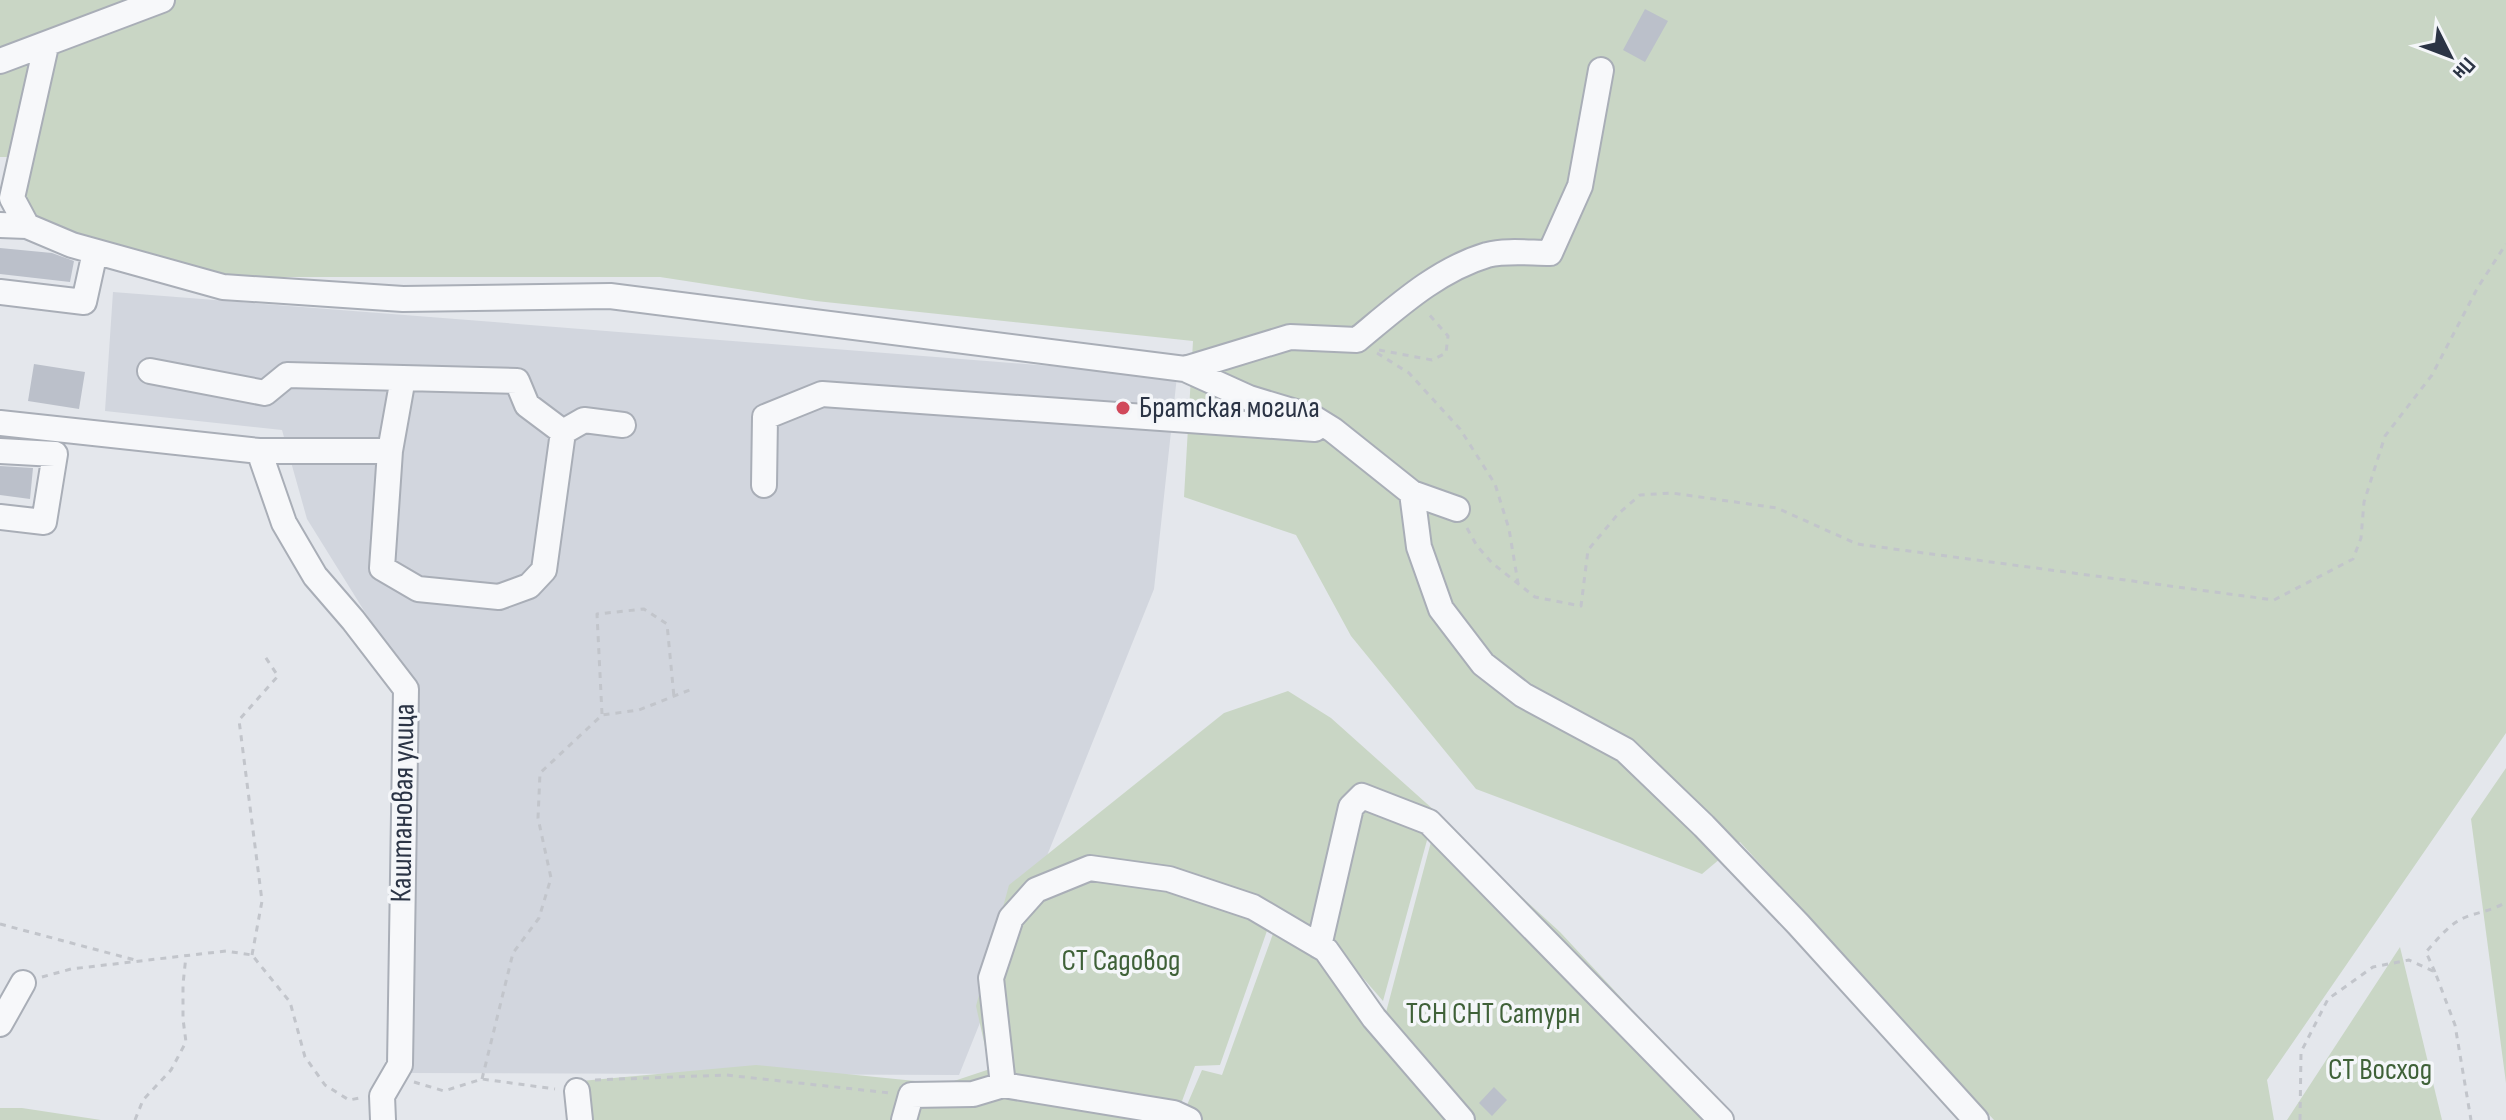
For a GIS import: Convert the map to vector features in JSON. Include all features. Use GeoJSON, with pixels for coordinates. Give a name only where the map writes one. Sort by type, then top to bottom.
{"type":"FeatureCollection","features":[{"type":"Feature","properties":{"kind":"street"},"geometry":{"type":"LineString","coordinates":[[0,61],[162,0]]}},
{"type":"Feature","properties":{"kind":"street"},"geometry":{"type":"LineString","coordinates":[[27,226],[12,198],[10,165],[46,46]]}},
{"type":"Feature","properties":{"kind":"street"},"geometry":{"type":"LineString","coordinates":[[1185,369],[1290,337],[1357,340],[1449,271],[1490,254],[1550,253],[1580,186],[1601,70]]}},
{"type":"Feature","properties":{"kind":"street"},"geometry":{"type":"LineString","coordinates":[[0,225],[27,226],[72,245],[223,287],[403,299],[610,296],[1185,369],[1249,398],[1312,417],[1412,493],[1457,509]]}},
{"type":"Feature","properties":{"kind":"street"},"geometry":{"type":"LineString","coordinates":[[0,292],[84,302],[95,252]]}},
{"type":"Feature","properties":{"kind":"street"},"geometry":{"type":"LineString","coordinates":[[150,371],[265,393],[287,375],[517,381],[527,405],[563,432]]}},
{"type":"Feature","properties":{"kind":"street"},"geometry":{"type":"LineString","coordinates":[[403,378],[390,451],[382,568],[418,589],[499,597],[529,586],[544,570],[563,432]]}},
{"type":"Feature","properties":{"kind":"street"},"geometry":{"type":"LineString","coordinates":[[764,485],[765,417],[822,394],[1333,430]]}},
{"type":"Feature","properties":{"kind":"street"},"geometry":{"type":"LineString","coordinates":[[563,432],[584,420],[623,425]]}},
{"type":"Feature","properties":{"kind":"street"},"geometry":{"type":"LineString","coordinates":[[0,423],[259,451],[390,451]]}},
{"type":"Feature","properties":{"kind":"street"},"geometry":{"type":"LineString","coordinates":[[0,451],[55,454],[44,522],[0,517]]}},
{"type":"Feature","properties":{"kind":"street","name":"Каштановая улица"},"geometry":{"type":"LineString","coordinates":[[259,451],[284,523],[315,576],[406,689],[400,1065],[386,1097]]}},
{"type":"Feature","properties":{"kind":"street"},"geometry":{"type":"LineString","coordinates":[[1412,493],[1419,547],[1441,609],[1483,664],[1523,695],[1625,750],[1798,924],[1976,1120]]}},
{"type":"Feature","properties":{"kind":"street"},"geometry":{"type":"LineString","coordinates":[[1319,946],[1351,807],[1362,796],[1429,822],[1721,1120]]}},
{"type":"Feature","properties":{"kind":"street"},"geometry":{"type":"LineString","coordinates":[[1003,1085],[991,978],[1011,918],[1036,890],[1090,868],[1169,879],[1253,907],[1326,950],[1374,1018],[1462,1120]]}},
{"type":"Feature","properties":{"kind":"street"},"geometry":{"type":"LineString","coordinates":[[0,995],[23,983]]}},
{"type":"Feature","properties":{"kind":"street"},"geometry":{"type":"LineString","coordinates":[[0,1024],[23,983]]}},
{"type":"Feature","properties":{"kind":"street"},"geometry":{"type":"LineString","coordinates":[[904,1120],[911,1095],[973,1094],[1003,1085],[1174,1113],[1189,1120]]}},
{"type":"Feature","properties":{"kind":"street"},"geometry":{"type":"LineString","coordinates":[[577,1091],[580,1120]]}},
{"type":"Feature","properties":{"kind":"path"},"geometry":{"type":"LineString","coordinates":[[1457,509],[1477,546],[1492,563],[1535,597],[1581,606],[1588,550],[1618,514],[1640,495],[1672,493],[1777,508],[1857,544],[2274,600],[2353,559],[2361,538],[2364,502],[2385,436],[2432,375],[2478,287],[2506,244]]}},
{"type":"Feature","properties":{"kind":"path"},"geometry":{"type":"LineString","coordinates":[[1412,296],[1448,336],[1446,353],[1432,360],[1371,349],[1409,373],[1460,429],[1495,484],[1509,529],[1519,584]]}},
{"type":"Feature","properties":{"kind":"path"},"geometry":{"type":"LineString","coordinates":[[602,715],[597,614],[644,609],[667,624],[674,697]]}},
{"type":"Feature","properties":{"kind":"path"},"geometry":{"type":"LineString","coordinates":[[252,955],[262,901],[239,720],[278,676],[264,655]]}},
{"type":"Feature","properties":{"kind":"path"},"geometry":{"type":"LineString","coordinates":[[482,1079],[513,953],[539,918],[551,878],[538,818],[540,773],[602,715],[639,710],[692,689]]}},
{"type":"Feature","properties":{"kind":"path"},"geometry":{"type":"LineString","coordinates":[[2471,1120],[2455,1025],[2426,952],[2459,920],[2492,911],[2506,902]]}},
{"type":"Feature","properties":{"kind":"path"},"geometry":{"type":"LineString","coordinates":[[0,924],[138,961]]}},
{"type":"Feature","properties":{"kind":"path"},"geometry":{"type":"LineString","coordinates":[[23,983],[71,969],[226,951],[252,955],[290,1002],[305,1057],[325,1085],[349,1100],[444,1091],[482,1079],[577,1091],[597,1079],[726,1075],[911,1095]]}},
{"type":"Feature","properties":{"kind":"path"},"geometry":{"type":"LineString","coordinates":[[135,1120],[143,1100],[171,1070],[186,1042],[183,984],[186,956]]}},
{"type":"Feature","properties":{"kind":"path"},"geometry":{"type":"LineString","coordinates":[[2300,1120],[2301,1052],[2328,999],[2373,967],[2409,960],[2435,972]]}},
{"type":"Feature","properties":{"kind":"shaded area"},"geometry":{"type":"Polygon","coordinates":[[[113,292],[1177,376],[1154,589],[959,1075],[408,1073],[414,691],[307,519],[282,430],[105,411],[113,292]]]}},
{"type":"Feature","properties":{"kind":"green space"},"geometry":{"type":"Polygon","coordinates":[[[0,0],[2506,0],[2506,733],[2267,1080],[2274,1120],[1994,1120],[1740,842],[1702,874],[1476,789],[1351,636],[1296,535],[1184,497],[1193,341],[816,301],[660,277],[223,277],[33,221],[9,157],[0,157],[0,0]]]}},
{"type":"Feature","properties":{"kind":"green space","name":"СТ Садовод"},"geometry":{"type":"Polygon","coordinates":[[[1288,691],[1331,718],[1435,811],[1383,1001],[1331,941],[1275,908],[1220,1065],[1195,1066],[1175,1120],[586,1120],[581,1081],[756,1065],[945,1084],[990,1069],[976,1006],[1009,885],[1224,713],[1288,691]]]}},
{"type":"Feature","properties":{"kind":"green space"},"geometry":{"type":"Polygon","coordinates":[[[2506,768],[2506,1083],[2471,819],[2506,768]]]}},
{"type":"Feature","properties":{"kind":"green space","name":"ТСН СНТ Сатурн"},"geometry":{"type":"Polygon","coordinates":[[[1437,819],[1560,932],[1735,1120],[1201,1120],[1184,1112],[1202,1070],[1222,1075],[1279,917],[1384,1020],[1437,819]]]}},
{"type":"Feature","properties":{"kind":"green space","name":"СТ Восход"},"geometry":{"type":"Polygon","coordinates":[[[2400,947],[2442,1120],[2287,1120],[2400,947]]]}},
{"type":"Feature","properties":{"kind":"green space"},"geometry":{"type":"Polygon","coordinates":[[[0,1108],[22,1108],[101,1120],[0,1120],[0,1108]]]}},
{"type":"Feature","properties":{"kind":"building"},"geometry":{"type":"Polygon","coordinates":[[[1645,9],[1668,21],[1645,62],[1623,50],[1645,9]]]}},
{"type":"Feature","properties":{"kind":"building"},"geometry":{"type":"Polygon","coordinates":[[[0,248],[52,253],[74,261],[70,282],[0,274],[0,248]]]}},
{"type":"Feature","properties":{"kind":"building"},"geometry":{"type":"Polygon","coordinates":[[[34,364],[85,372],[79,409],[28,401],[34,364]]]}},
{"type":"Feature","properties":{"kind":"building"},"geometry":{"type":"Polygon","coordinates":[[[0,466],[33,468],[30,499],[0,495],[0,466]]]}},
{"type":"Feature","properties":{"kind":"building"},"geometry":{"type":"Polygon","coordinates":[[[1494,1087],[1507,1100],[1492,1116],[1479,1103],[1494,1087]]]}},
{"type":"Feature","properties":{"kind":"place","name":"Братская могила"},"geometry":{"type":"Point","coordinates":[1123,408]}}]}
